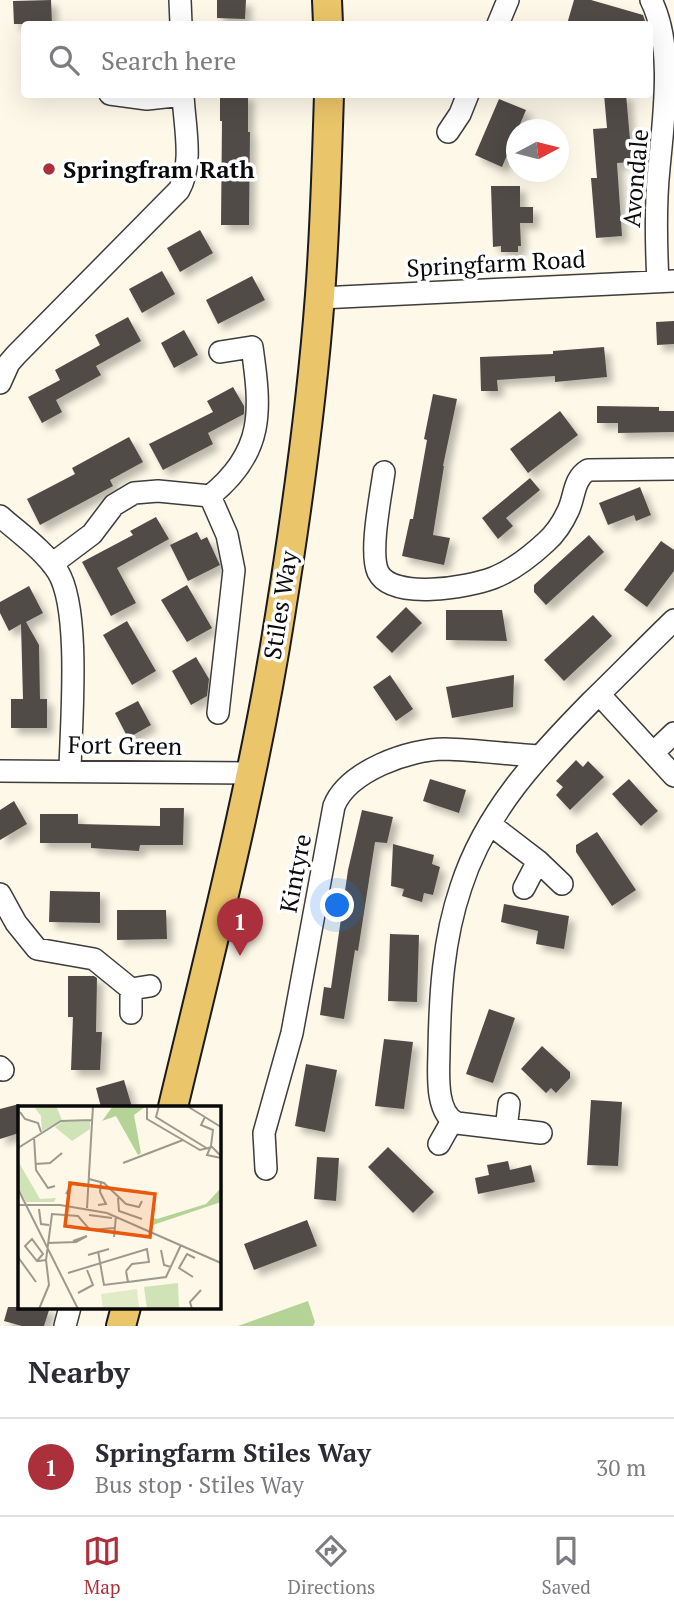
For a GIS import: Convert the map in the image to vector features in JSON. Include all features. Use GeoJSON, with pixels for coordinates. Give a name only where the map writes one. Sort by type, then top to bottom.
{"type":"FeatureCollection","features":[{"type":"Feature","properties":{"kind":"main road"},"geometry":{"type":"LineString","coordinates":[[327,0],[328,21]]}},
{"type":"Feature","properties":{"kind":"main road","name":"Stiles Way"},"geometry":{"type":"LineString","coordinates":[[173,1106],[223,902],[282,605],[302,465],[320,298],[326,215],[329,98]]}},
{"type":"Feature","properties":{"kind":"main road"},"geometry":{"type":"LineString","coordinates":[[121,1326],[125,1308]]}},
{"type":"Feature","properties":{"kind":"street"},"geometry":{"type":"LineString","coordinates":[[180,0],[181,21]]}},
{"type":"Feature","properties":{"kind":"street"},"geometry":{"type":"LineString","coordinates":[[499,21],[508,0]]}},
{"type":"Feature","properties":{"kind":"street","name":"Avondale"},"geometry":{"type":"LineString","coordinates":[[651,0],[665,22],[672,60],[669,102],[659,166],[655,232],[666,281]]}},
{"type":"Feature","properties":{"kind":"street"},"geometry":{"type":"LineString","coordinates":[[0,383],[9,363],[25,345],[179,190],[186,176],[183,98]]}},
{"type":"Feature","properties":{"kind":"street"},"geometry":{"type":"LineString","coordinates":[[448,132],[466,98]]}},
{"type":"Feature","properties":{"kind":"street","name":"Springfarm Road"},"geometry":{"type":"LineString","coordinates":[[320,298],[666,281]]}},
{"type":"Feature","properties":{"kind":"street"},"geometry":{"type":"LineString","coordinates":[[52,564],[92,534],[114,505],[134,493],[158,491],[210,496],[230,478],[245,455],[257,425],[259,407],[252,347],[220,352]]}},
{"type":"Feature","properties":{"kind":"street"},"geometry":{"type":"LineString","coordinates":[[384,472],[374,550],[377,569],[385,582],[391,585],[420,589],[478,583],[511,568],[552,535],[568,510],[580,476],[588,470],[674,469]]}},
{"type":"Feature","properties":{"kind":"street"},"geometry":{"type":"LineString","coordinates":[[210,496],[227,535],[234,570],[218,713]]}},
{"type":"Feature","properties":{"kind":"street"},"geometry":{"type":"LineString","coordinates":[[0,516],[52,564],[64,586],[71,622],[70,770]]}},
{"type":"Feature","properties":{"kind":"street"},"geometry":{"type":"LineString","coordinates":[[541,1133],[453,1121],[447,1116],[442,1105],[439,1059],[445,956],[461,886],[468,866],[491,824],[513,788],[538,756],[674,620]]}},
{"type":"Feature","properties":{"kind":"street"},"geometry":{"type":"LineString","coordinates":[[599,694],[674,776]]}},
{"type":"Feature","properties":{"kind":"street"},"geometry":{"type":"LineString","coordinates":[[654,752],[674,733]]}},
{"type":"Feature","properties":{"kind":"street","name":"Kintyre"},"geometry":{"type":"LineString","coordinates":[[266,1169],[264,1133],[292,1033],[334,806],[339,796],[359,776],[378,765],[423,752],[444,749],[538,756]]}},
{"type":"Feature","properties":{"kind":"street","name":"Fort Green"},"geometry":{"type":"LineString","coordinates":[[0,771],[250,773]]}},
{"type":"Feature","properties":{"kind":"street"},"geometry":{"type":"LineString","coordinates":[[491,824],[562,884]]}},
{"type":"Feature","properties":{"kind":"street"},"geometry":{"type":"LineString","coordinates":[[524,888],[538,861]]}},
{"type":"Feature","properties":{"kind":"street"},"geometry":{"type":"LineString","coordinates":[[0,894],[16,923],[37,949],[94,959],[141,987],[131,1013]]}},
{"type":"Feature","properties":{"kind":"street"},"geometry":{"type":"LineString","coordinates":[[506,1129],[509,1104]]}},
{"type":"Feature","properties":{"kind":"street"},"geometry":{"type":"LineString","coordinates":[[439,1144],[453,1121]]}},
{"type":"Feature","properties":{"kind":"street"},"geometry":{"type":"LineString","coordinates":[[65,1326],[70,1308]]}},
{"type":"Feature","properties":{"kind":"green space"},"geometry":{"type":"Polygon","coordinates":[[[308,1301],[315,1322],[313,1326],[238,1326],[308,1301]]]}},
{"type":"Feature","properties":{"kind":"building"},"geometry":{"type":"Polygon","coordinates":[[[51,0],[52,21],[21,21],[21,24],[14,24],[13,1],[51,0]]]}},
{"type":"Feature","properties":{"kind":"building"},"geometry":{"type":"Polygon","coordinates":[[[217,0],[246,0],[245,19],[217,18],[217,0]]]}},
{"type":"Feature","properties":{"kind":"building"},"geometry":{"type":"Polygon","coordinates":[[[574,0],[591,0],[643,15],[645,21],[568,21],[574,0]]]}},
{"type":"Feature","properties":{"kind":"building"},"geometry":{"type":"Polygon","coordinates":[[[220,98],[248,98],[249,225],[221,225],[220,98]]]}},
{"type":"Feature","properties":{"kind":"building"},"geometry":{"type":"Polygon","coordinates":[[[604,98],[626,98],[632,162],[617,163],[622,236],[596,238],[591,178],[597,178],[593,129],[607,128],[604,98]]]}},
{"type":"Feature","properties":{"kind":"building"},"geometry":{"type":"Polygon","coordinates":[[[499,99],[526,110],[522,119],[506,119],[506,158],[502,167],[475,155],[499,99]]]}},
{"type":"Feature","properties":{"kind":"building"},"geometry":{"type":"Polygon","coordinates":[[[491,186],[520,186],[520,207],[533,207],[533,223],[520,223],[521,246],[518,246],[518,252],[501,252],[501,246],[493,247],[491,186]]]}},
{"type":"Feature","properties":{"kind":"building"},"geometry":{"type":"Polygon","coordinates":[[[200,230],[213,253],[180,272],[167,248],[200,230]]]}},
{"type":"Feature","properties":{"kind":"building"},"geometry":{"type":"Polygon","coordinates":[[[162,271],[175,294],[142,313],[129,289],[162,271]]]}},
{"type":"Feature","properties":{"kind":"building"},"geometry":{"type":"Polygon","coordinates":[[[252,276],[265,300],[218,324],[206,300],[252,276]]]}},
{"type":"Feature","properties":{"kind":"building"},"geometry":{"type":"Polygon","coordinates":[[[128,317],[141,341],[96,366],[101,375],[56,400],[62,412],[42,423],[28,397],[60,380],[55,370],[100,345],[95,335],[128,317]]]}},
{"type":"Feature","properties":{"kind":"building"},"geometry":{"type":"Polygon","coordinates":[[[674,321],[674,344],[657,345],[656,322],[674,321]]]}},
{"type":"Feature","properties":{"kind":"building"},"geometry":{"type":"Polygon","coordinates":[[[184,330],[198,355],[174,368],[161,343],[184,330]]]}},
{"type":"Feature","properties":{"kind":"building"},"geometry":{"type":"Polygon","coordinates":[[[604,347],[607,377],[555,382],[555,376],[497,380],[498,391],[481,391],[480,357],[553,354],[553,351],[604,347]]]}},
{"type":"Feature","properties":{"kind":"building"},"geometry":{"type":"Polygon","coordinates":[[[233,387],[244,406],[244,414],[208,433],[213,444],[163,470],[149,444],[213,412],[207,401],[233,387]]]}},
{"type":"Feature","properties":{"kind":"building"},"geometry":{"type":"Polygon","coordinates":[[[433,394],[457,399],[443,466],[433,535],[450,538],[444,565],[402,556],[410,519],[413,519],[433,394]]]}},
{"type":"Feature","properties":{"kind":"building"},"geometry":{"type":"Polygon","coordinates":[[[597,406],[659,407],[659,411],[674,411],[674,432],[618,433],[618,423],[597,423],[597,406]]]}},
{"type":"Feature","properties":{"kind":"building"},"geometry":{"type":"Polygon","coordinates":[[[560,411],[578,435],[528,473],[510,449],[560,411]]]}},
{"type":"Feature","properties":{"kind":"building"},"geometry":{"type":"Polygon","coordinates":[[[129,437],[143,462],[110,480],[113,486],[40,525],[27,499],[75,474],[72,468],[129,437]]]}},
{"type":"Feature","properties":{"kind":"building"},"geometry":{"type":"Polygon","coordinates":[[[530,478],[540,490],[506,518],[513,526],[498,539],[482,518],[530,478]]]}},
{"type":"Feature","properties":{"kind":"building"},"geometry":{"type":"Polygon","coordinates":[[[640,487],[651,515],[636,521],[634,515],[608,525],[599,503],[640,487]]]}},
{"type":"Feature","properties":{"kind":"building"},"geometry":{"type":"Polygon","coordinates":[[[156,517],[169,539],[117,568],[136,603],[111,616],[82,562],[133,535],[130,531],[156,517]]]}},
{"type":"Feature","properties":{"kind":"building"},"geometry":{"type":"Polygon","coordinates":[[[197,532],[201,540],[207,537],[220,565],[188,581],[170,545],[197,532]]]}},
{"type":"Feature","properties":{"kind":"building"},"geometry":{"type":"Polygon","coordinates":[[[589,535],[604,552],[546,605],[534,592],[534,585],[589,535]]]}},
{"type":"Feature","properties":{"kind":"building"},"geometry":{"type":"Polygon","coordinates":[[[661,541],[674,550],[674,571],[647,607],[624,590],[661,541]]]}},
{"type":"Feature","properties":{"kind":"building"},"geometry":{"type":"Polygon","coordinates":[[[187,585],[212,628],[187,642],[161,600],[187,585]]]}},
{"type":"Feature","properties":{"kind":"building"},"geometry":{"type":"Polygon","coordinates":[[[29,586],[43,613],[26,622],[39,645],[40,699],[47,699],[47,728],[11,728],[11,699],[23,699],[21,624],[9,631],[0,613],[0,602],[29,586]]]}},
{"type":"Feature","properties":{"kind":"building"},"geometry":{"type":"Polygon","coordinates":[[[406,607],[422,623],[392,653],[376,637],[406,607]]]}},
{"type":"Feature","properties":{"kind":"building"},"geometry":{"type":"Polygon","coordinates":[[[446,610],[502,610],[507,641],[446,640],[446,610]]]}},
{"type":"Feature","properties":{"kind":"building"},"geometry":{"type":"Polygon","coordinates":[[[593,615],[612,636],[564,681],[544,660],[593,615]]]}},
{"type":"Feature","properties":{"kind":"building"},"geometry":{"type":"Polygon","coordinates":[[[127,621],[156,671],[132,685],[103,635],[127,621]]]}},
{"type":"Feature","properties":{"kind":"building"},"geometry":{"type":"Polygon","coordinates":[[[196,657],[209,679],[207,696],[191,705],[172,671],[196,657]]]}},
{"type":"Feature","properties":{"kind":"building"},"geometry":{"type":"Polygon","coordinates":[[[390,675],[413,709],[396,721],[373,687],[390,675]]]}},
{"type":"Feature","properties":{"kind":"building"},"geometry":{"type":"Polygon","coordinates":[[[514,675],[513,707],[452,718],[446,687],[514,675]]]}},
{"type":"Feature","properties":{"kind":"building"},"geometry":{"type":"Polygon","coordinates":[[[138,701],[151,725],[128,738],[115,713],[138,701]]]}},
{"type":"Feature","properties":{"kind":"building"},"geometry":{"type":"Polygon","coordinates":[[[576,760],[583,767],[588,761],[604,777],[570,810],[556,795],[563,787],[556,781],[576,760]]]}},
{"type":"Feature","properties":{"kind":"building"},"geometry":{"type":"Polygon","coordinates":[[[430,779],[466,790],[459,813],[423,801],[430,779]]]}},
{"type":"Feature","properties":{"kind":"building"},"geometry":{"type":"Polygon","coordinates":[[[629,779],[658,811],[641,826],[612,794],[629,779]]]}},
{"type":"Feature","properties":{"kind":"building"},"geometry":{"type":"Polygon","coordinates":[[[14,801],[27,824],[0,840],[0,810],[14,801]]]}},
{"type":"Feature","properties":{"kind":"building"},"geometry":{"type":"Polygon","coordinates":[[[160,808],[184,808],[183,845],[140,845],[139,851],[91,848],[91,843],[40,843],[40,814],[78,814],[78,824],[160,826],[160,808]]]}},
{"type":"Feature","properties":{"kind":"building"},"geometry":{"type":"Polygon","coordinates":[[[362,810],[393,817],[387,843],[375,842],[344,1019],[320,1015],[324,987],[331,988],[348,870],[362,810]]]}},
{"type":"Feature","properties":{"kind":"building"},"geometry":{"type":"Polygon","coordinates":[[[597,832],[636,890],[612,906],[576,852],[576,845],[597,832]]]}},
{"type":"Feature","properties":{"kind":"building"},"geometry":{"type":"Polygon","coordinates":[[[393,844],[434,855],[432,864],[440,867],[433,895],[424,893],[422,902],[402,896],[404,889],[391,886],[393,844]]]}},
{"type":"Feature","properties":{"kind":"building"},"geometry":{"type":"Polygon","coordinates":[[[50,891],[100,892],[100,923],[49,922],[50,891]]]}},
{"type":"Feature","properties":{"kind":"building"},"geometry":{"type":"Polygon","coordinates":[[[504,904],[569,916],[564,949],[536,944],[538,931],[501,922],[504,904]]]}},
{"type":"Feature","properties":{"kind":"building"},"geometry":{"type":"Polygon","coordinates":[[[117,910],[166,910],[167,939],[117,940],[117,910]]]}},
{"type":"Feature","properties":{"kind":"building"},"geometry":{"type":"Polygon","coordinates":[[[390,934],[419,935],[417,1002],[388,1001],[390,934]]]}},
{"type":"Feature","properties":{"kind":"building"},"geometry":{"type":"Polygon","coordinates":[[[68,976],[97,978],[96,1032],[102,1032],[100,1070],[71,1070],[73,1017],[68,1017],[68,976]]]}},
{"type":"Feature","properties":{"kind":"building"},"geometry":{"type":"Polygon","coordinates":[[[489,1009],[515,1018],[493,1083],[466,1074],[489,1009]]]}},
{"type":"Feature","properties":{"kind":"building"},"geometry":{"type":"Polygon","coordinates":[[[384,1039],[413,1042],[404,1109],[375,1106],[384,1039]]]}},
{"type":"Feature","properties":{"kind":"building"},"geometry":{"type":"Polygon","coordinates":[[[542,1046],[570,1072],[570,1078],[556,1093],[551,1088],[546,1093],[521,1069],[542,1046]]]}},
{"type":"Feature","properties":{"kind":"building"},"geometry":{"type":"Polygon","coordinates":[[[306,1064],[337,1070],[325,1132],[295,1126],[306,1064]]]}},
{"type":"Feature","properties":{"kind":"building"},"geometry":{"type":"Polygon","coordinates":[[[124,1080],[132,1106],[101,1106],[96,1088],[124,1080]]]}},
{"type":"Feature","properties":{"kind":"building"},"geometry":{"type":"Polygon","coordinates":[[[591,1100],[622,1102],[618,1166],[587,1165],[591,1100]]]}},
{"type":"Feature","properties":{"kind":"building"},"geometry":{"type":"Polygon","coordinates":[[[19,1104],[18,1133],[0,1139],[0,1109],[19,1104]]]}},
{"type":"Feature","properties":{"kind":"building"},"geometry":{"type":"Polygon","coordinates":[[[388,1147],[434,1192],[413,1213],[368,1167],[388,1147]]]}},
{"type":"Feature","properties":{"kind":"building"},"geometry":{"type":"Polygon","coordinates":[[[317,1157],[339,1158],[336,1201],[314,1199],[317,1157]]]}},
{"type":"Feature","properties":{"kind":"building"},"geometry":{"type":"Polygon","coordinates":[[[508,1161],[510,1170],[531,1165],[535,1182],[478,1194],[475,1178],[489,1175],[487,1165],[508,1161]]]}},
{"type":"Feature","properties":{"kind":"building"},"geometry":{"type":"Polygon","coordinates":[[[307,1220],[317,1246],[254,1270],[244,1244],[307,1220]]]}},
{"type":"Feature","properties":{"kind":"building"},"geometry":{"type":"Polygon","coordinates":[[[8,1307],[50,1308],[44,1326],[22,1326],[4,1321],[8,1307]]]}},
{"type":"Feature","properties":{"kind":"place","name":"Springfram Rath"},"geometry":{"type":"Point","coordinates":[49,169]}},
{"type":"Feature","properties":{"kind":"place","name":"Springfarm Stiles Way"},"geometry":{"type":"Point","coordinates":[240,956]}}]}
